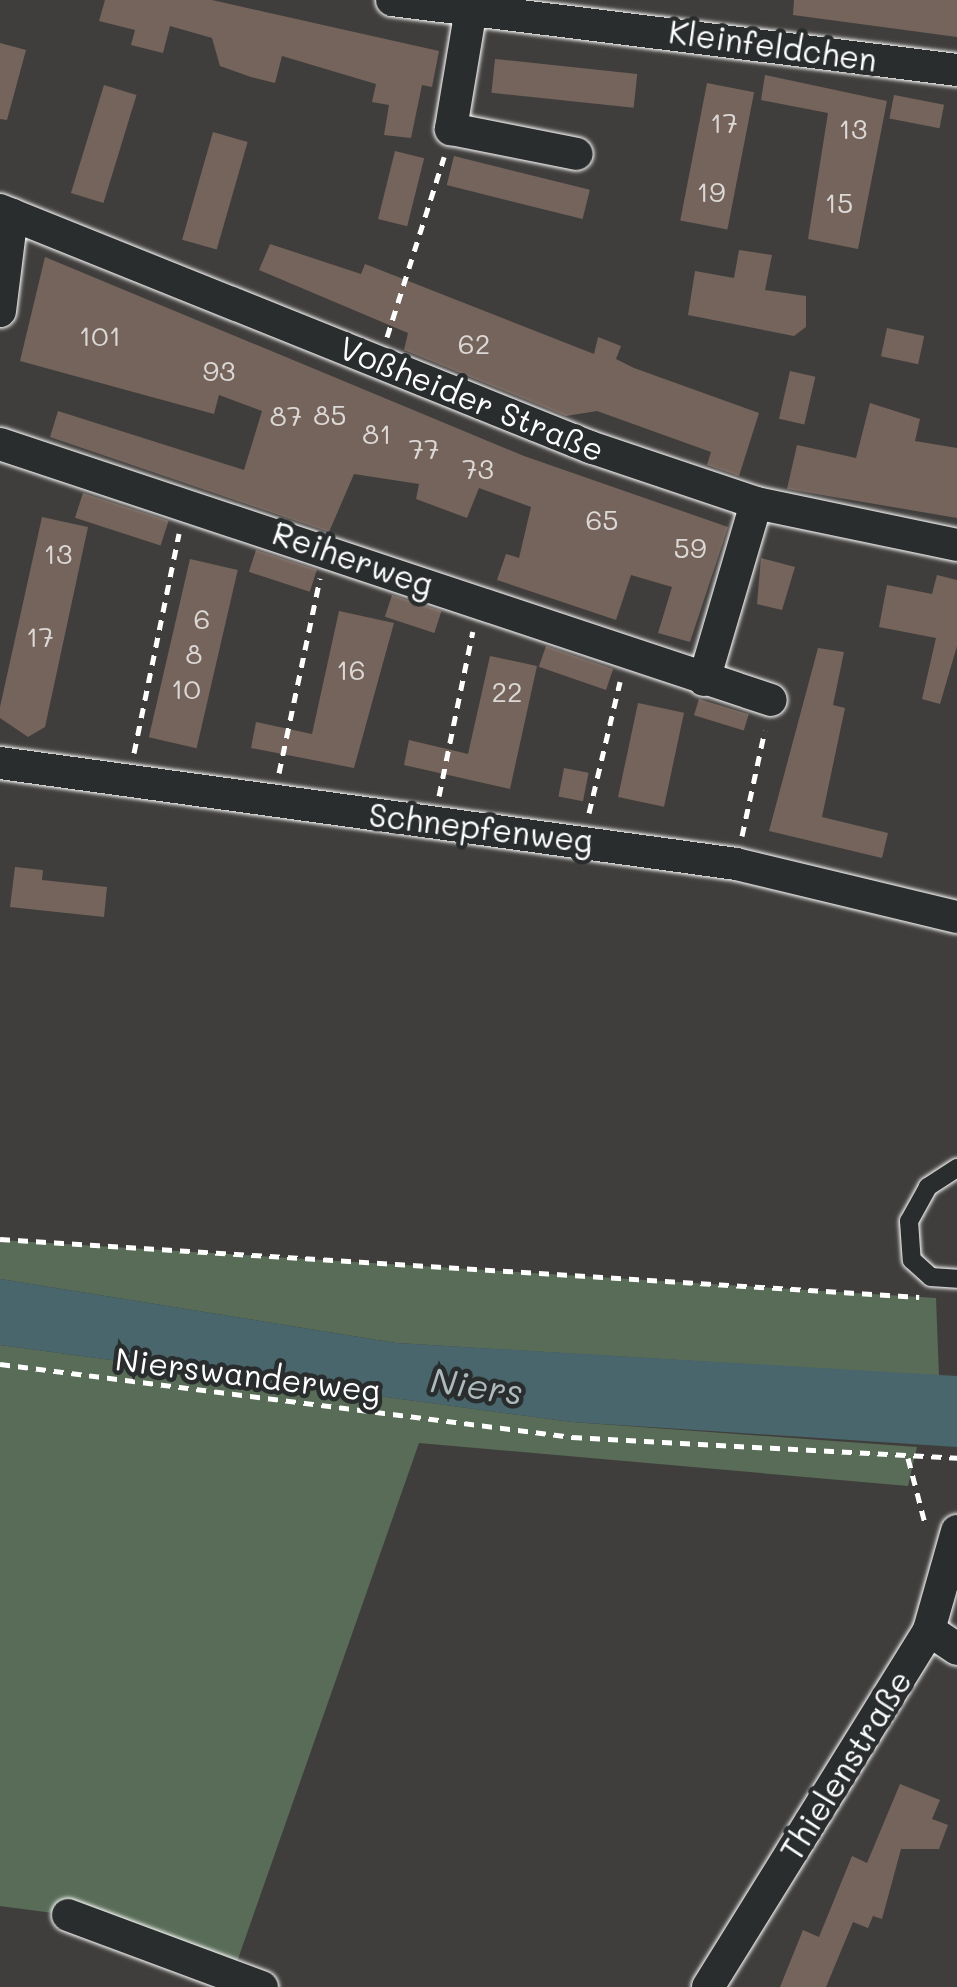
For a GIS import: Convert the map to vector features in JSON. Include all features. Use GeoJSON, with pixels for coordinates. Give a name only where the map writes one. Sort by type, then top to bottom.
{"type":"FeatureCollection","features":[{"type":"Feature","properties":{"kind":"street","name":"Kleinfeldchen"},"geometry":{"type":"LineString","coordinates":[[392,0],[470,15],[625,12],[957,70]]}},
{"type":"Feature","properties":{"kind":"street"},"geometry":{"type":"LineString","coordinates":[[470,15],[451,130],[577,154]]}},
{"type":"Feature","properties":{"kind":"street"},"geometry":{"type":"LineString","coordinates":[[0,311],[6,213]]}},
{"type":"Feature","properties":{"kind":"street","name":"Voßheider Straße"},"geometry":{"type":"LineString","coordinates":[[6,213],[756,503],[957,545]]}},
{"type":"Feature","properties":{"kind":"street","name":"Reiherweg"},"geometry":{"type":"LineString","coordinates":[[0,444],[327,546],[478,603],[771,700]]}},
{"type":"Feature","properties":{"kind":"street"},"geometry":{"type":"LineString","coordinates":[[704,680],[756,503]]}},
{"type":"Feature","properties":{"kind":"street","name":"Schnepfenweg"},"geometry":{"type":"LineString","coordinates":[[0,763],[736,864],[957,917]]}},
{"type":"Feature","properties":{"kind":"street","name":"Thielenstraße"},"geometry":{"type":"LineString","coordinates":[[708,1987],[929,1630],[957,1533]]}},
{"type":"Feature","properties":{"kind":"street"},"geometry":{"type":"LineString","coordinates":[[929,1630],[957,1650]]}},
{"type":"Feature","properties":{"kind":"street"},"geometry":{"type":"LineString","coordinates":[[68,1915],[262,1987]]}},
{"type":"Feature","properties":{"kind":"lane"},"geometry":{"type":"LineString","coordinates":[[957,1168],[928,1186],[908,1221],[912,1260],[931,1277],[957,1279]]}},
{"type":"Feature","properties":{"kind":"path"},"geometry":{"type":"LineString","coordinates":[[379,360],[451,130]]}},
{"type":"Feature","properties":{"kind":"path"},"geometry":{"type":"LineString","coordinates":[[128,780],[186,502]]}},
{"type":"Feature","properties":{"kind":"path"},"geometry":{"type":"LineString","coordinates":[[273,800],[327,546]]}},
{"type":"Feature","properties":{"kind":"path"},"geometry":{"type":"LineString","coordinates":[[434,821],[478,603]]}},
{"type":"Feature","properties":{"kind":"path"},"geometry":{"type":"LineString","coordinates":[[583,840],[627,653]]}},
{"type":"Feature","properties":{"kind":"path"},"geometry":{"type":"LineString","coordinates":[[736,864],[771,700]]}},
{"type":"Feature","properties":{"kind":"path"},"geometry":{"type":"LineString","coordinates":[[0,1239],[936,1298]]}},
{"type":"Feature","properties":{"kind":"path","name":"Nierswanderweg"},"geometry":{"type":"LineString","coordinates":[[0,1364],[572,1437],[957,1458]]}},
{"type":"Feature","properties":{"kind":"path"},"geometry":{"type":"LineString","coordinates":[[908,1458],[923,1525],[957,1533]]}},
{"type":"Feature","properties":{"kind":"green space"},"geometry":{"type":"Polygon","coordinates":[[[0,1240],[936,1298],[939,1376],[396,1343],[0,1279],[0,1240]]]}},
{"type":"Feature","properties":{"kind":"green space"},"geometry":{"type":"Polygon","coordinates":[[[0,1345],[572,1422],[917,1447],[908,1486],[419,1443],[232,1976],[68,1915],[0,1906],[0,1345]]]}},
{"type":"Feature","properties":{"kind":"water","name":"Niers"},"geometry":{"type":"Polygon","coordinates":[[[0,1279],[396,1343],[957,1376],[957,1447],[572,1422],[0,1345],[0,1279]]]}},
{"type":"Feature","properties":{"kind":"building"},"geometry":{"type":"Polygon","coordinates":[[[105,0],[212,0],[439,51],[432,87],[422,85],[411,138],[384,135],[389,105],[372,102],[376,84],[282,56],[275,83],[251,77],[220,66],[212,38],[170,26],[163,53],[131,45],[135,30],[99,21],[105,0]]]}},
{"type":"Feature","properties":{"kind":"building"},"geometry":{"type":"Polygon","coordinates":[[[794,0],[957,0],[957,37],[793,15],[794,0]]]}},
{"type":"Feature","properties":{"kind":"building"},"geometry":{"type":"Polygon","coordinates":[[[0,43],[26,50],[7,120],[0,119],[0,43]]]}},
{"type":"Feature","properties":{"kind":"building"},"geometry":{"type":"Polygon","coordinates":[[[495,59],[637,74],[634,108],[491,93],[495,59]]]}},
{"type":"Feature","properties":{"kind":"building"},"geometry":{"type":"Polygon","coordinates":[[[765,75],[887,101],[858,249],[808,239],[828,113],[761,100],[765,75]]]}},
{"type":"Feature","properties":{"kind":"building"},"geometry":{"type":"Polygon","coordinates":[[[707,83],[754,92],[727,230],[680,220],[707,83]]]}},
{"type":"Feature","properties":{"kind":"building"},"geometry":{"type":"Polygon","coordinates":[[[104,85],[137,95],[103,203],[71,193],[104,85]]]}},
{"type":"Feature","properties":{"kind":"building"},"geometry":{"type":"Polygon","coordinates":[[[894,95],[944,105],[939,128],[889,119],[894,95]]]}},
{"type":"Feature","properties":{"kind":"building"},"geometry":{"type":"Polygon","coordinates":[[[213,132],[248,142],[217,250],[182,240],[213,132]]]}},
{"type":"Feature","properties":{"kind":"building"},"geometry":{"type":"Polygon","coordinates":[[[395,151],[424,158],[407,226],[378,219],[395,151]]]}},
{"type":"Feature","properties":{"kind":"building"},"geometry":{"type":"Polygon","coordinates":[[[454,156],[590,190],[583,219],[447,185],[454,156]]]}},
{"type":"Feature","properties":{"kind":"building"},"geometry":{"type":"Polygon","coordinates":[[[270,244],[361,274],[365,264],[594,354],[598,337],[621,346],[616,359],[634,368],[759,413],[739,476],[707,465],[711,452],[597,411],[566,416],[404,350],[408,333],[259,270],[270,244]]]}},
{"type":"Feature","properties":{"kind":"building"},"geometry":{"type":"Polygon","coordinates":[[[739,250],[772,255],[765,290],[806,296],[806,327],[794,336],[688,315],[695,271],[734,278],[739,250]]]}},
{"type":"Feature","properties":{"kind":"building"},"geometry":{"type":"Polygon","coordinates":[[[45,257],[524,456],[728,527],[690,642],[658,633],[672,587],[631,575],[616,620],[497,580],[506,554],[519,558],[531,507],[479,488],[467,518],[416,499],[419,484],[354,474],[329,532],[50,437],[58,411],[244,470],[262,411],[219,395],[214,414],[20,361],[45,257]]]}},
{"type":"Feature","properties":{"kind":"building"},"geometry":{"type":"Polygon","coordinates":[[[887,328],[924,336],[918,364],[881,356],[887,328]]]}},
{"type":"Feature","properties":{"kind":"building"},"geometry":{"type":"Polygon","coordinates":[[[790,371],[815,377],[804,425],[779,419],[790,371]]]}},
{"type":"Feature","properties":{"kind":"building"},"geometry":{"type":"Polygon","coordinates":[[[870,403],[920,419],[915,441],[957,448],[957,518],[787,489],[797,445],[856,458],[870,403]]]}},
{"type":"Feature","properties":{"kind":"building"},"geometry":{"type":"Polygon","coordinates":[[[83,493],[169,521],[161,546],[75,518],[83,493]]]}},
{"type":"Feature","properties":{"kind":"building"},"geometry":{"type":"Polygon","coordinates":[[[42,517],[88,527],[45,727],[28,737],[0,718],[0,707],[42,517]]]}},
{"type":"Feature","properties":{"kind":"building"},"geometry":{"type":"Polygon","coordinates":[[[256,550],[317,570],[310,592],[249,572],[256,550]]]}},
{"type":"Feature","properties":{"kind":"building"},"geometry":{"type":"Polygon","coordinates":[[[761,558],[795,567],[782,610],[757,604],[761,558]]]}},
{"type":"Feature","properties":{"kind":"building"},"geometry":{"type":"Polygon","coordinates":[[[190,559],[238,570],[197,748],[149,737],[190,559]]]}},
{"type":"Feature","properties":{"kind":"building"},"geometry":{"type":"Polygon","coordinates":[[[937,575],[957,580],[957,646],[940,704],[922,699],[936,638],[879,627],[887,585],[932,594],[937,575]]]}},
{"type":"Feature","properties":{"kind":"building"},"geometry":{"type":"Polygon","coordinates":[[[392,595],[441,611],[434,633],[385,617],[392,595]]]}},
{"type":"Feature","properties":{"kind":"building"},"geometry":{"type":"Polygon","coordinates":[[[339,611],[394,623],[354,768],[251,748],[256,722],[312,734],[339,611]]]}},
{"type":"Feature","properties":{"kind":"building"},"geometry":{"type":"Polygon","coordinates":[[[546,646],[613,669],[606,690],[539,667],[546,646]]]}},
{"type":"Feature","properties":{"kind":"building"},"geometry":{"type":"Polygon","coordinates":[[[818,648],[844,652],[833,705],[845,708],[822,817],[888,833],[882,858],[769,831],[818,648]]]}},
{"type":"Feature","properties":{"kind":"building"},"geometry":{"type":"Polygon","coordinates":[[[490,656],[537,666],[510,789],[404,765],[409,740],[468,754],[490,656]]]}},
{"type":"Feature","properties":{"kind":"building"},"geometry":{"type":"Polygon","coordinates":[[[699,699],[749,714],[744,730],[694,715],[699,699]]]}},
{"type":"Feature","properties":{"kind":"building"},"geometry":{"type":"Polygon","coordinates":[[[638,703],[684,713],[664,807],[618,797],[638,703]]]}},
{"type":"Feature","properties":{"kind":"building"},"geometry":{"type":"Polygon","coordinates":[[[564,768],[589,773],[583,801],[558,796],[564,768]]]}},
{"type":"Feature","properties":{"kind":"building"},"geometry":{"type":"Polygon","coordinates":[[[15,867],[43,870],[42,880],[107,887],[104,917],[10,907],[15,867]]]}},
{"type":"Feature","properties":{"kind":"building"},"geometry":{"type":"Polygon","coordinates":[[[900,1784],[940,1800],[932,1819],[948,1825],[939,1849],[901,1849],[882,1919],[873,1916],[868,1928],[853,1922],[826,1987],[780,1987],[803,1930],[819,1937],[852,1856],[867,1863],[900,1784]]]}}]}
